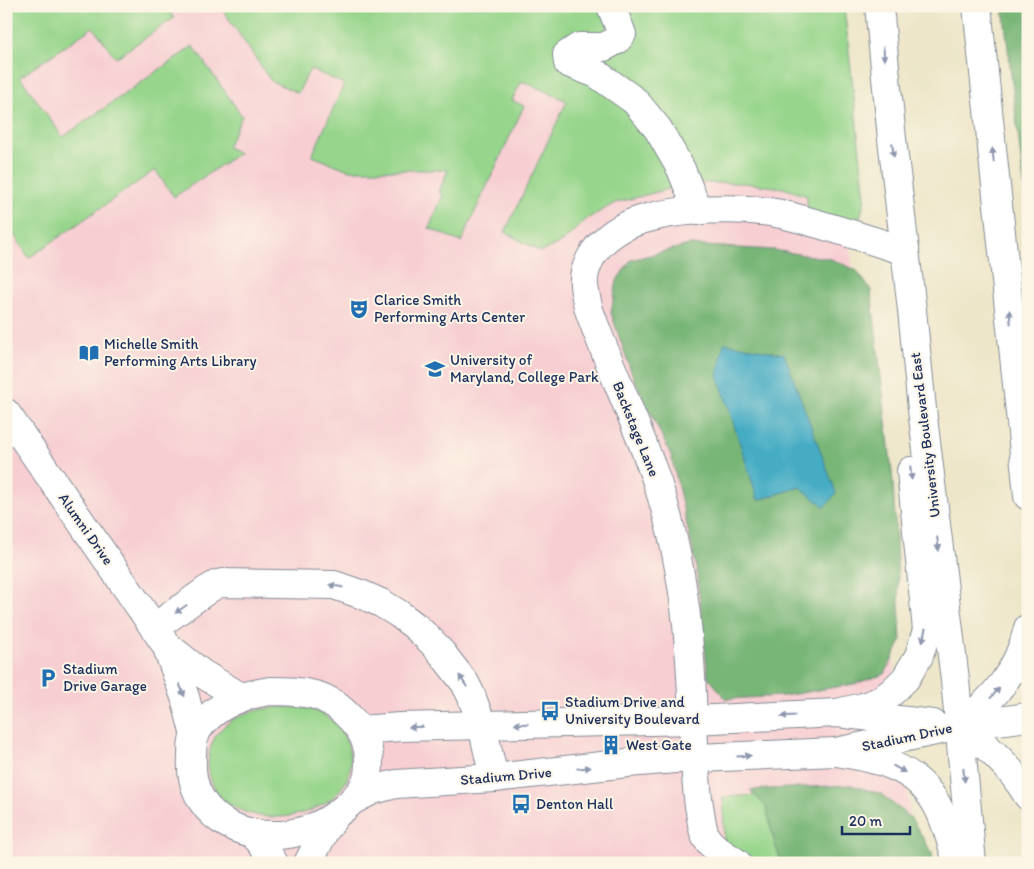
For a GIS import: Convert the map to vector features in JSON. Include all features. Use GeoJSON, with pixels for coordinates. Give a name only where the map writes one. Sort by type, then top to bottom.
{"type":"FeatureCollection","features":[{"type":"Feature","properties":{"kind":"street"},"geometry":{"type":"LineString","coordinates":[[611,6],[622,34],[617,40],[604,46],[579,47],[567,55],[568,63],[598,74],[635,101],[658,129],[681,168],[698,211]]}},
{"type":"Feature","properties":{"kind":"street","name":"University Boulevard East"},"geometry":{"type":"LineString","coordinates":[[879,6],[892,139],[959,726],[972,863]]}},
{"type":"Feature","properties":{"kind":"street"},"geometry":{"type":"LineString","coordinates":[[977,6],[1028,496]]}},
{"type":"Feature","properties":{"kind":"street","name":"Backstage Lane"},"geometry":{"type":"LineString","coordinates":[[737,863],[719,851],[707,838],[701,818],[697,789],[689,648],[682,581],[666,510],[645,449],[589,310],[584,293],[585,269],[591,256],[600,244],[625,226],[640,220],[663,215],[714,210],[749,210],[780,214],[843,231],[905,251]]}},
{"type":"Feature","properties":{"kind":"street"},"geometry":{"type":"LineString","coordinates":[[837,713],[863,707],[892,692],[906,678],[910,671],[918,656],[927,630],[909,458],[922,409]]}},
{"type":"Feature","properties":{"kind":"street","name":"Alumni Drive"},"geometry":{"type":"LineString","coordinates":[[6,413],[160,636]]}},
{"type":"Feature","properties":{"kind":"street"},"geometry":{"type":"LineString","coordinates":[[160,636],[207,590],[223,582],[334,585],[381,603],[399,614],[431,641],[465,683],[482,725],[494,778]]}},
{"type":"Feature","properties":{"kind":"street"},"geometry":{"type":"LineString","coordinates":[[959,726],[978,712],[1010,674],[1025,642],[1028,628]]}},
{"type":"Feature","properties":{"kind":"street"},"geometry":{"type":"LineString","coordinates":[[160,636],[201,673],[241,697]]}},
{"type":"Feature","properties":{"kind":"street"},"geometry":{"type":"LineString","coordinates":[[160,636],[185,697],[194,736],[191,765],[194,786],[212,814],[222,821],[253,834],[271,835],[298,832],[312,828],[344,807]]}},
{"type":"Feature","properties":{"kind":"street"},"geometry":{"type":"LineString","coordinates":[[194,736],[197,730],[216,712],[232,701],[254,693],[270,691],[293,691],[315,695],[335,704],[343,710],[361,730],[368,747],[369,756],[369,773],[366,781],[362,790],[344,807],[324,832],[308,863]]}},
{"type":"Feature","properties":{"kind":"street","name":"Stadium Drive"},"geometry":{"type":"LineString","coordinates":[[361,730],[394,727],[693,720],[837,713],[959,726]]}},
{"type":"Feature","properties":{"kind":"street"},"geometry":{"type":"LineString","coordinates":[[959,726],[1028,717]]}},
{"type":"Feature","properties":{"kind":"street"},"geometry":{"type":"LineString","coordinates":[[959,726],[992,751],[1010,770],[1028,796]]}},
{"type":"Feature","properties":{"kind":"street","name":"Stadium Drive"},"geometry":{"type":"LineString","coordinates":[[344,807],[373,790],[396,784],[494,778],[628,763],[695,758],[836,752],[959,726]]}},
{"type":"Feature","properties":{"kind":"street"},"geometry":{"type":"LineString","coordinates":[[836,752],[873,759],[896,766],[911,776],[923,787],[937,805],[958,863]]}},
{"type":"Feature","properties":{"kind":"street"},"geometry":{"type":"LineString","coordinates":[[253,834],[274,863]]}},
{"type":"Feature","properties":{"kind":"shaded area","name":"University of Maryland, College Park"},"geometry":{"type":"Polygon","coordinates":[[[6,6],[825,6],[915,863],[6,863],[6,6]]]}},
{"type":"Feature","properties":{"kind":"green space"},"geometry":{"type":"Polygon","coordinates":[[[6,6],[165,6],[174,18],[116,58],[93,27],[20,77],[63,137],[193,46],[242,116],[227,147],[239,153],[174,197],[155,170],[29,258],[11,230],[6,233],[6,6]]]}},
{"type":"Feature","properties":{"kind":"green space"},"geometry":{"type":"Polygon","coordinates":[[[220,6],[844,6],[865,198],[860,218],[840,223],[807,210],[807,196],[783,188],[744,183],[691,183],[615,203],[587,219],[563,241],[541,252],[505,232],[567,101],[522,81],[512,100],[524,106],[461,242],[429,228],[443,195],[439,192],[448,170],[349,170],[312,156],[344,84],[310,69],[298,93],[271,81],[220,6]]]}},
{"type":"Feature","properties":{"kind":"green space"},"geometry":{"type":"Polygon","coordinates":[[[1003,6],[1028,6],[1028,219],[1003,6]]]}},
{"type":"Feature","properties":{"kind":"green space"},"geometry":{"type":"Polygon","coordinates":[[[689,245],[773,250],[831,259],[856,270],[871,290],[893,481],[901,641],[885,674],[854,684],[783,696],[726,699],[708,677],[696,565],[671,455],[633,377],[611,313],[617,280],[631,260],[689,245]],[[724,344],[758,500],[800,487],[784,354],[724,344]]]}},
{"type":"Feature","properties":{"kind":"green space"},"geometry":{"type":"Polygon","coordinates":[[[279,707],[313,710],[328,717],[335,723],[341,730],[347,743],[351,759],[349,773],[343,786],[322,805],[294,815],[280,817],[259,816],[245,812],[226,802],[210,778],[208,758],[216,735],[230,722],[251,712],[279,707]]]}},
{"type":"Feature","properties":{"kind":"green space"},"geometry":{"type":"Polygon","coordinates":[[[851,785],[881,794],[911,818],[932,853],[933,863],[782,863],[775,845],[766,807],[750,790],[851,785]]]}},
{"type":"Feature","properties":{"kind":"green space"},"geometry":{"type":"Polygon","coordinates":[[[835,791],[912,863],[754,863],[724,843],[723,797],[835,791]]]}},
{"type":"Feature","properties":{"kind":"water"},"geometry":{"type":"Polygon","coordinates":[[[724,343],[784,354],[836,493],[825,507],[800,487],[758,500],[718,375],[724,343]]]}},
{"type":"Feature","properties":{"kind":"place","name":"Clarice Smith Performing Arts Center"},"geometry":{"type":"Point","coordinates":[359,309]}},
{"type":"Feature","properties":{"kind":"place","name":"Michelle Smith Performing Arts Library"},"geometry":{"type":"Point","coordinates":[89,353]}},
{"type":"Feature","properties":{"kind":"place","name":"University of Maryland, College Park"},"geometry":{"type":"Point","coordinates":[435,369]}},
{"type":"Feature","properties":{"kind":"place","name":"Stadium Drive Garage"},"geometry":{"type":"Point","coordinates":[48,678]}},
{"type":"Feature","properties":{"kind":"place","name":"Stadium Drive and University Boulevard"},"geometry":{"type":"Point","coordinates":[550,711]}},
{"type":"Feature","properties":{"kind":"place","name":"West Gate"},"geometry":{"type":"Point","coordinates":[611,745]}},
{"type":"Feature","properties":{"kind":"place","name":"Denton Hall"},"geometry":{"type":"Point","coordinates":[521,804]}}]}
